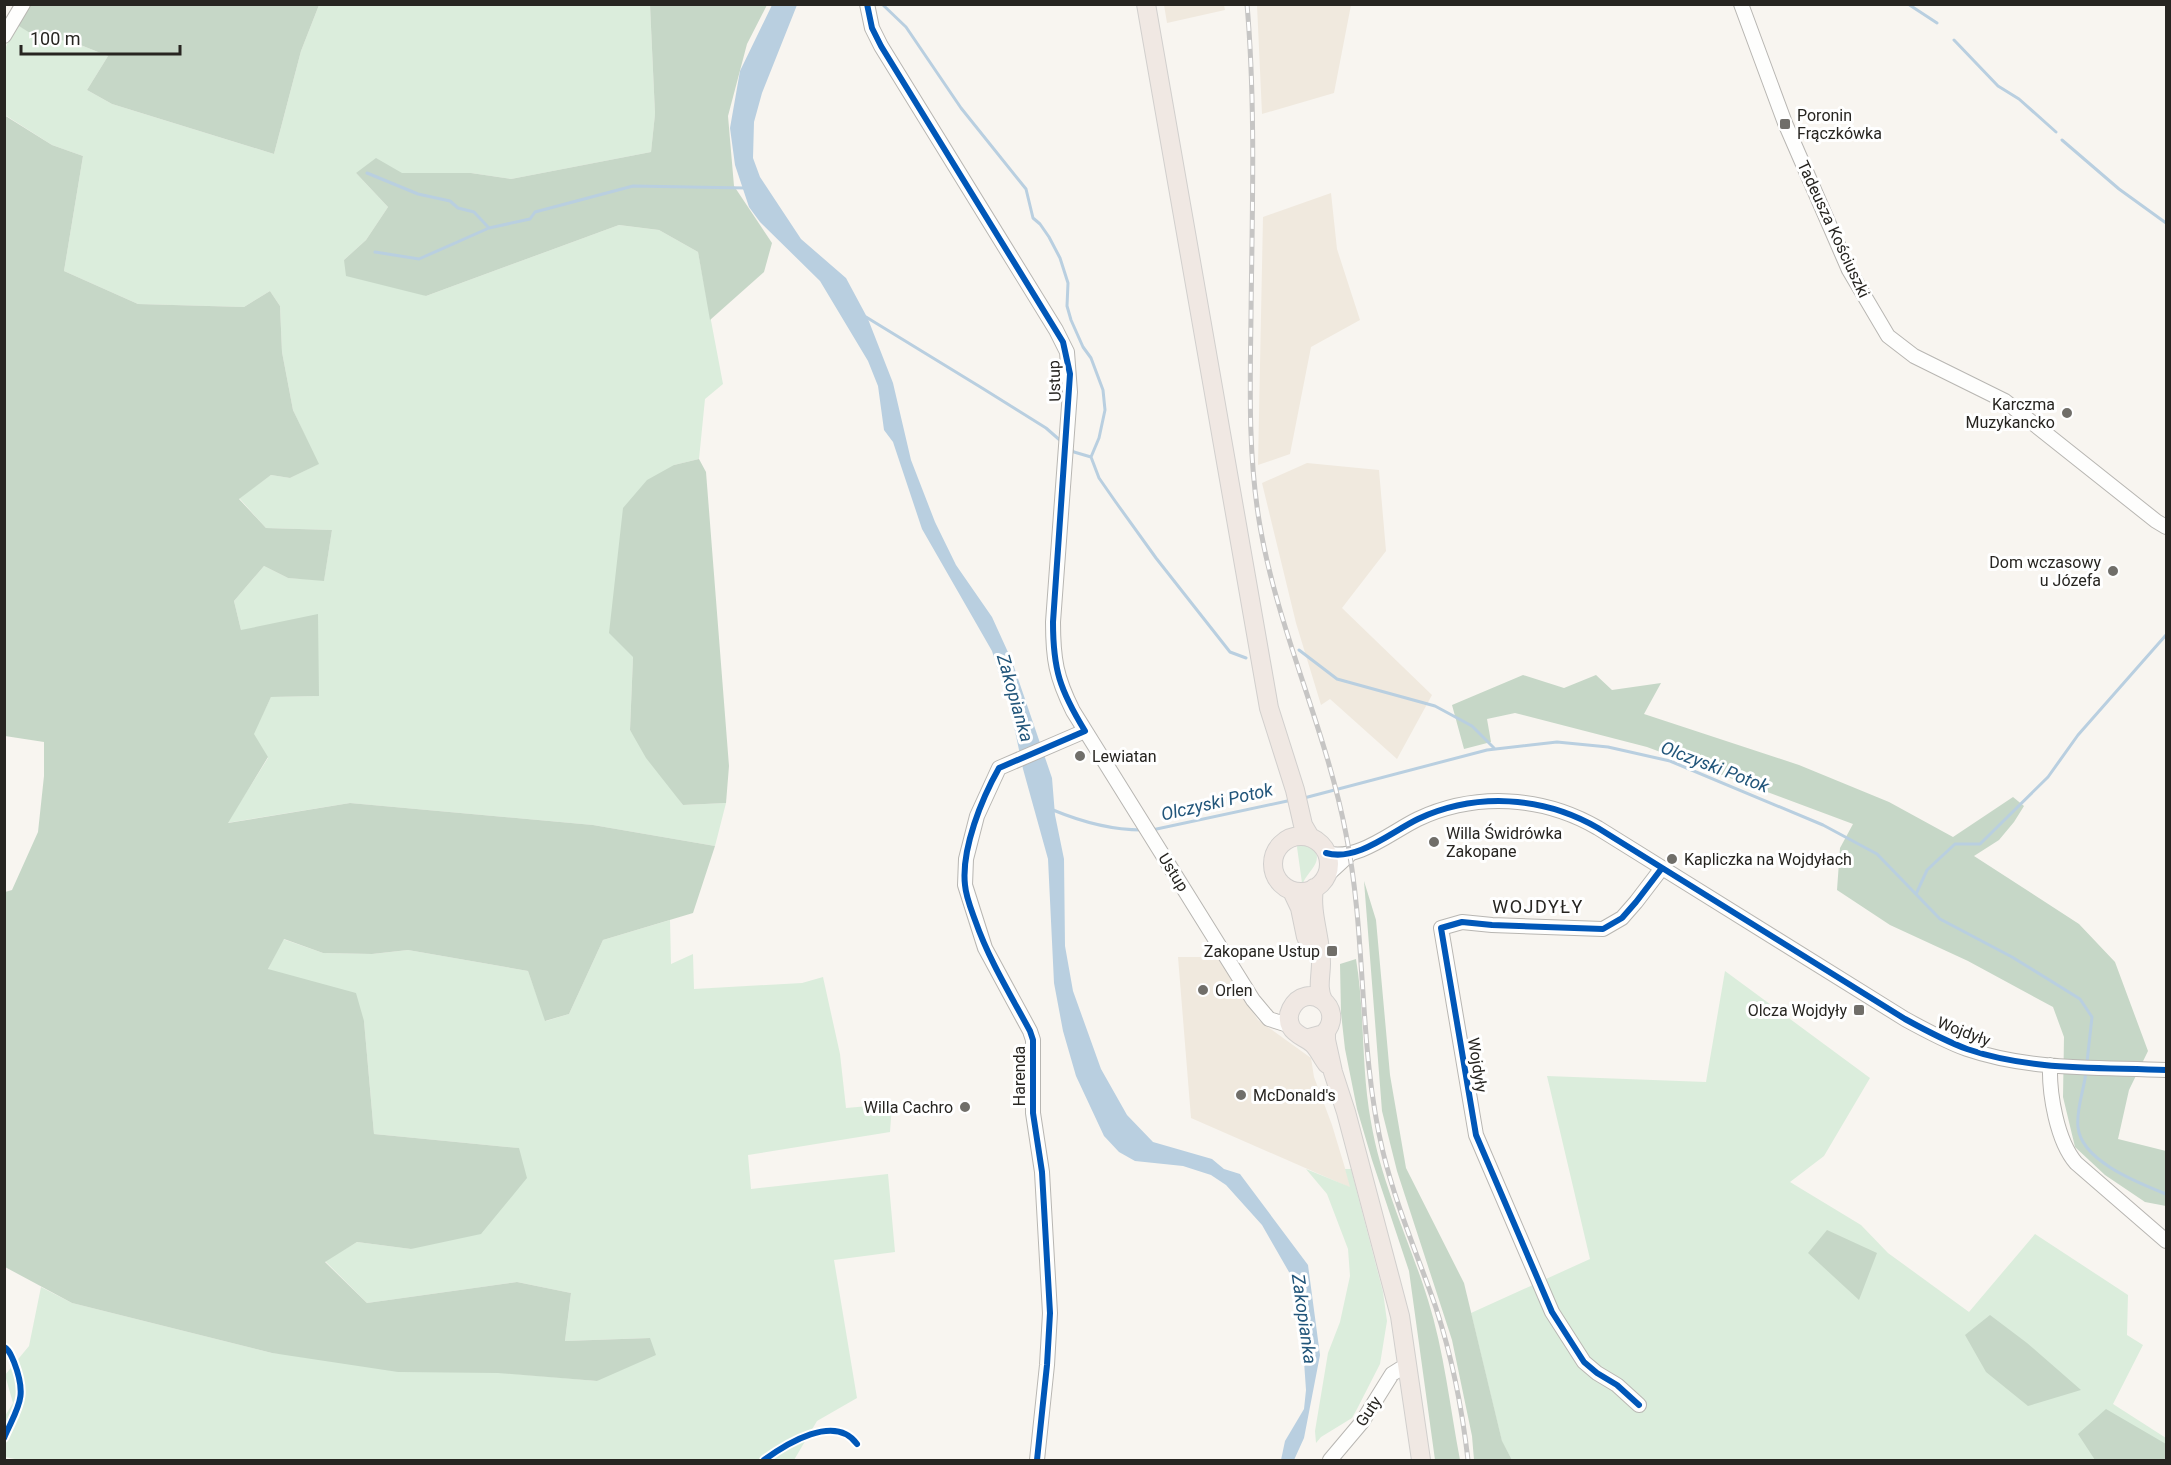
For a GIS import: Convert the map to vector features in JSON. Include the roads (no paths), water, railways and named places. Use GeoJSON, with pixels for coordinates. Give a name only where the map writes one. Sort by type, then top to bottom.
{"type":"FeatureCollection","features":[{"type":"Feature","properties":{"kind":"main road"},"geometry":{"type":"LineString","coordinates":[[1147,7],[1273,724],[1291,800],[1310,837]]}},
{"type":"Feature","properties":{"kind":"main road"},"geometry":{"type":"LineString","coordinates":[[1291,800],[1289,830],[1275,855],[1274,868],[1279,882],[1292,891],[1303,918],[1311,964],[1310,983],[1289,1015],[1291,1026],[1299,1035],[1314,1045],[1333,1072]]}},
{"type":"Feature","properties":{"kind":"main road"},"geometry":{"type":"LineString","coordinates":[[1283,843],[1296,836],[1310,837],[1319,842],[1326,853],[1328,866],[1313,901],[1321,960],[1319,989],[1332,1017],[1326,1031],[1326,1040],[1400,1316],[1421,1461]]}},
{"type":"Feature","properties":{"kind":"main road"},"geometry":{"type":"LineString","coordinates":[[1292,891],[1303,891],[1319,883]]}},
{"type":"Feature","properties":{"kind":"main road"},"geometry":{"type":"LineString","coordinates":[[1298,1001],[1315,996],[1323,1000]]}},
{"type":"Feature","properties":{"kind":"main road"},"geometry":{"type":"LineString","coordinates":[[1306,1039],[1318,1037],[1326,1031]]}},
{"type":"Feature","properties":{"kind":"street"},"geometry":{"type":"LineString","coordinates":[[4,36],[23,4]]}},
{"type":"Feature","properties":{"kind":"street","name":"Ustup"},"geometry":{"type":"LineString","coordinates":[[867,4],[872,28],[881,46],[1056,330],[1067,352],[1070,392],[1054,601],[1053,654],[1060,684],[1085,731],[1260,1011]]}},
{"type":"Feature","properties":{"kind":"street","name":"Tadeusza Kościuszki"},"geometry":{"type":"LineString","coordinates":[[1742,4],[1785,123],[1823,211],[1854,278],[1888,336],[1914,356],[2005,401],[2166,527]]}},
{"type":"Feature","properties":{"kind":"street","name":"Harenda"},"geometry":{"type":"LineString","coordinates":[[1037,1461],[1050,1313],[1043,1189],[1032,1113],[1033,1040],[985,948],[967,895],[964,875],[967,853],[977,816],[998,771],[1008,763],[1085,731]]}},
{"type":"Feature","properties":{"kind":"street","name":"Wojdyły"},"geometry":{"type":"LineString","coordinates":[[1319,883],[1350,854],[1444,809],[1480,802],[1510,801],[1540,805],[1577,817],[1936,1036],[1992,1056],[2050,1065],[2166,1070]]}},
{"type":"Feature","properties":{"kind":"street","name":"Wojdyły"},"geometry":{"type":"LineString","coordinates":[[1326,853],[1350,854]]}},
{"type":"Feature","properties":{"kind":"street","name":"Wojdyły"},"geometry":{"type":"LineString","coordinates":[[1639,1405],[1617,1385],[1584,1362],[1551,1312],[1476,1135],[1441,928],[1462,922],[1603,929],[1622,918],[1662,868]]}},
{"type":"Feature","properties":{"kind":"street"},"geometry":{"type":"LineString","coordinates":[[1260,1011],[1270,1012],[1298,1001]]}},
{"type":"Feature","properties":{"kind":"street"},"geometry":{"type":"LineString","coordinates":[[1260,1011],[1269,1019],[1291,1026]]}},
{"type":"Feature","properties":{"kind":"street"},"geometry":{"type":"LineString","coordinates":[[2050,1065],[2051,1092],[2060,1131],[2070,1155],[2076,1163],[2166,1241]]}},
{"type":"Feature","properties":{"kind":"street","name":"Guty"},"geometry":{"type":"LineString","coordinates":[[1330,1461],[1362,1422],[1392,1374],[1408,1367]]}},
{"type":"Feature","properties":{"kind":"water","name":"Zakopianka"},"geometry":{"type":"Polygon","coordinates":[[[772,5],[797,5],[762,93],[754,122],[753,158],[760,177],[801,239],[846,278],[868,319],[893,383],[911,460],[935,522],[956,565],[992,617],[1012,661],[1052,778],[1055,815],[1064,859],[1065,946],[1073,991],[1101,1069],[1127,1115],[1153,1142],[1212,1159],[1224,1169],[1240,1174],[1308,1265],[1320,1355],[1304,1438],[1294,1460],[1281,1460],[1285,1441],[1304,1409],[1306,1390],[1302,1333],[1293,1279],[1262,1225],[1226,1185],[1211,1175],[1183,1166],[1135,1161],[1119,1152],[1104,1136],[1076,1076],[1063,1031],[1054,983],[1048,859],[1023,769],[1011,712],[992,651],[922,529],[893,442],[884,430],[878,386],[868,361],[820,281],[760,222],[749,207],[735,165],[730,128],[740,71],[772,5]]]}},
{"type":"Feature","properties":{"kind":"waterway"},"geometry":{"type":"LineString","coordinates":[[882,4],[906,27],[961,108],[1026,189],[1033,218],[1049,237],[1060,258],[1068,283],[1067,306],[1071,320],[1083,347],[1091,358],[1103,390],[1105,410],[1099,438],[1091,457]]}},
{"type":"Feature","properties":{"kind":"waterway"},"geometry":{"type":"LineString","coordinates":[[1908,4],[1937,23]]}},
{"type":"Feature","properties":{"kind":"waterway"},"geometry":{"type":"LineString","coordinates":[[1954,40],[1998,86],[2019,99],[2056,132]]}},
{"type":"Feature","properties":{"kind":"waterway"},"geometry":{"type":"LineString","coordinates":[[2062,140],[2119,189],[2166,223]]}},
{"type":"Feature","properties":{"kind":"waterway"},"geometry":{"type":"LineString","coordinates":[[367,173],[418,194],[450,201],[458,208],[474,212],[488,227]]}},
{"type":"Feature","properties":{"kind":"waterway"},"geometry":{"type":"LineString","coordinates":[[375,252],[419,259],[489,228],[530,219],[535,212],[633,186],[745,188]]}},
{"type":"Feature","properties":{"kind":"waterway"},"geometry":{"type":"LineString","coordinates":[[866,317],[1046,428],[1062,442]]}},
{"type":"Feature","properties":{"kind":"waterway"},"geometry":{"type":"LineString","coordinates":[[1070,448],[1074,452],[1091,457],[1099,478],[1156,558],[1230,652],[1246,658]]}},
{"type":"Feature","properties":{"kind":"waterway"},"geometry":{"type":"LineString","coordinates":[[1916,894],[1927,870],[1955,844],[1980,844],[2048,777],[2078,735],[2166,635]]}},
{"type":"Feature","properties":{"kind":"waterway"},"geometry":{"type":"LineString","coordinates":[[1299,650],[1337,679],[1435,706],[1472,726],[1495,749]]}},
{"type":"Feature","properties":{"kind":"waterway","name":"Olczyski Potok"},"geometry":{"type":"LineString","coordinates":[[1304,798],[1487,750],[1557,742],[1608,747],[1670,761],[1823,825],[1877,854],[1940,919],[2012,957],[2080,999],[2092,1017],[2087,1062]]}},
{"type":"Feature","properties":{"kind":"waterway","name":"Olczyski Potok"},"geometry":{"type":"LineString","coordinates":[[1152,830],[1292,800]]}},
{"type":"Feature","properties":{"kind":"waterway","name":"Olczyski Potok"},"geometry":{"type":"LineString","coordinates":[[1053,810],[1119,829],[1142,830]]}},
{"type":"Feature","properties":{"kind":"waterway","name":"Olczyski Potok"},"geometry":{"type":"LineString","coordinates":[[2086,1072],[2078,1113],[2078,1127],[2089,1150],[2113,1169],[2166,1194]]}},
{"type":"Feature","properties":{"kind":"railway"},"geometry":{"type":"LineString","coordinates":[[1247,4],[1250,43],[1253,200],[1250,369],[1253,474],[1256,500],[1278,604],[1327,756],[1346,834],[1357,913],[1370,1073],[1383,1152],[1394,1192],[1447,1345],[1468,1460]]}},
{"type":"Feature","properties":{"kind":"place","name":"Poronin Frączkówka"},"geometry":{"type":"Point","coordinates":[1785,124]}},
{"type":"Feature","properties":{"kind":"place","name":"Karczma Muzykancko"},"geometry":{"type":"Point","coordinates":[2067,413]}},
{"type":"Feature","properties":{"kind":"place","name":"Dom wczasowy u Józefa"},"geometry":{"type":"Point","coordinates":[2113,571]}},
{"type":"Feature","properties":{"kind":"place","name":"Lewiatan"},"geometry":{"type":"Point","coordinates":[1080,756]}},
{"type":"Feature","properties":{"kind":"place","name":"Willa Świdrówka Zakopane"},"geometry":{"type":"Point","coordinates":[1434,842]}},
{"type":"Feature","properties":{"kind":"place","name":"Kapliczka na Wojdyłach"},"geometry":{"type":"Point","coordinates":[1672,859]}},
{"type":"Feature","properties":{"kind":"place","name":"Zakopane Ustup"},"geometry":{"type":"Point","coordinates":[1332,951]}},
{"type":"Feature","properties":{"kind":"place","name":"Orlen"},"geometry":{"type":"Point","coordinates":[1203,990]}},
{"type":"Feature","properties":{"kind":"place","name":"Olcza Wojdyły"},"geometry":{"type":"Point","coordinates":[1859,1010]}},
{"type":"Feature","properties":{"kind":"place","name":"McDonald's"},"geometry":{"type":"Point","coordinates":[1241,1095]}},
{"type":"Feature","properties":{"kind":"place","name":"Willa Cachro"},"geometry":{"type":"Point","coordinates":[965,1107]}},
{"type":"Feature","properties":{"kind":"district","name":"WOJDYŁY"},"geometry":{"type":"Point","coordinates":[1538,907]}}]}
